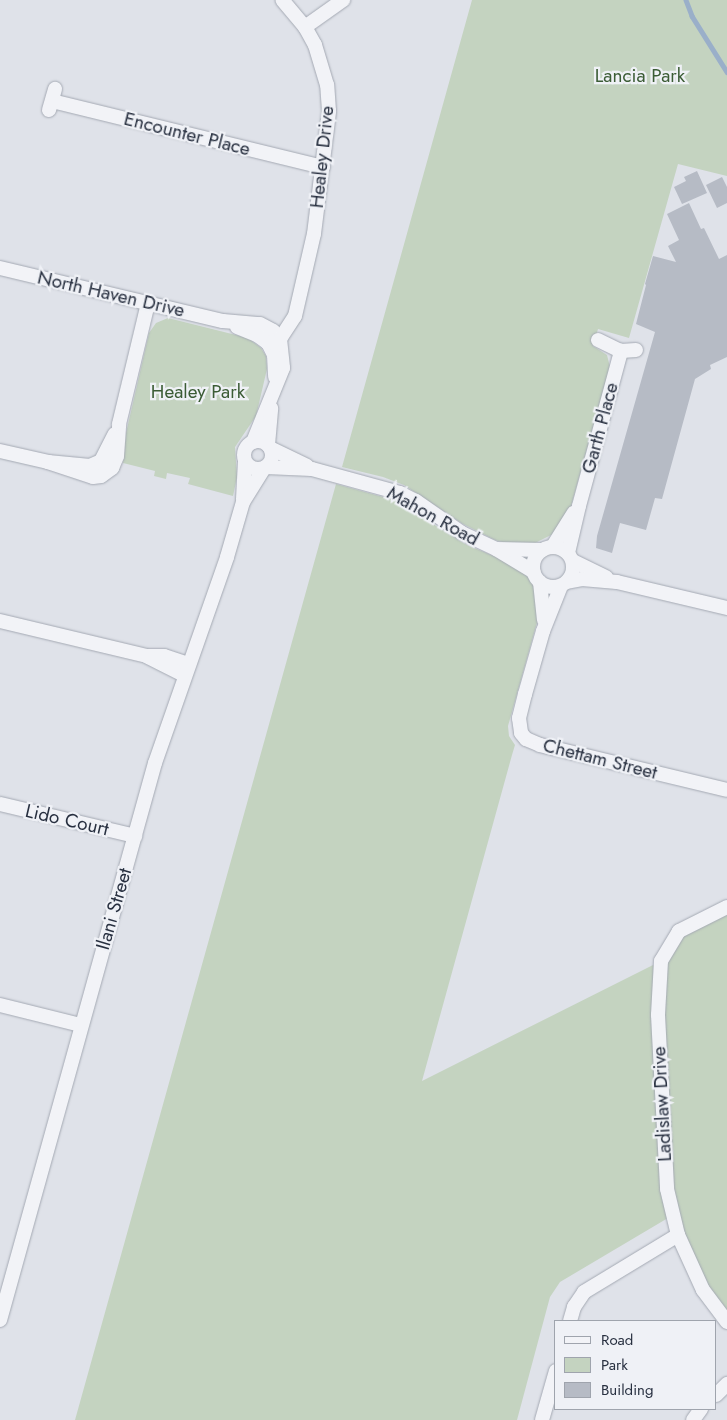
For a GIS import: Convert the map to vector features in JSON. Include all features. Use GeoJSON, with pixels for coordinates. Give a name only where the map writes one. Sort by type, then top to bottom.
{"type":"FeatureCollection","features":[{"type":"Feature","properties":{"kind":"street","name":"Healey Drive"},"geometry":{"type":"LineString","coordinates":[[274,337],[300,296],[314,234],[328,126],[327,85],[322,64],[305,27],[282,0]]}},
{"type":"Feature","properties":{"kind":"street"},"geometry":{"type":"LineString","coordinates":[[305,27],[343,0]]}},
{"type":"Feature","properties":{"kind":"street","name":"Encounter Place"},"geometry":{"type":"LineString","coordinates":[[52,100],[323,167]]}},
{"type":"Feature","properties":{"kind":"street","name":"North Haven Drive"},"geometry":{"type":"LineString","coordinates":[[0,268],[223,321],[257,335],[274,337]]}},
{"type":"Feature","properties":{"kind":"street"},"geometry":{"type":"LineString","coordinates":[[0,451],[48,462],[86,477],[100,476],[107,473],[115,462],[119,424],[148,303]]}},
{"type":"Feature","properties":{"kind":"street"},"geometry":{"type":"LineString","coordinates":[[274,337],[274,389],[269,447],[272,456],[265,467],[255,469],[245,462],[246,448],[253,442],[274,389]]}},
{"type":"Feature","properties":{"kind":"street"},"geometry":{"type":"LineString","coordinates":[[598,340],[621,351],[636,350]]}},
{"type":"Feature","properties":{"kind":"street","name":"Garth Place"},"geometry":{"type":"LineString","coordinates":[[571,557],[579,506],[621,351]]}},
{"type":"Feature","properties":{"kind":"street"},"geometry":{"type":"LineString","coordinates":[[253,442],[261,442],[269,447]]}},
{"type":"Feature","properties":{"kind":"street","name":"Mahon Road"},"geometry":{"type":"LineString","coordinates":[[269,447],[312,469],[400,493],[468,536],[496,549],[537,577]]}},
{"type":"Feature","properties":{"kind":"street","name":"Ilani Street"},"geometry":{"type":"LineString","coordinates":[[0,1320],[158,754],[186,669],[227,557],[243,502],[245,462]]}},
{"type":"Feature","properties":{"kind":"street","name":"Mahon Road"},"geometry":{"type":"LineString","coordinates":[[265,467],[312,469]]}},
{"type":"Feature","properties":{"kind":"street","name":"Ilani Street"},"geometry":{"type":"LineString","coordinates":[[243,502],[265,467]]}},
{"type":"Feature","properties":{"kind":"street","name":"Garth Place"},"geometry":{"type":"LineString","coordinates":[[548,548],[579,506]]}},
{"type":"Feature","properties":{"kind":"street"},"geometry":{"type":"LineString","coordinates":[[616,582],[571,557],[548,548],[534,559],[537,577],[550,587],[582,579],[616,582],[726,605]]}},
{"type":"Feature","properties":{"kind":"street","name":"Mahon Road"},"geometry":{"type":"LineString","coordinates":[[496,549],[548,548]]}},
{"type":"Feature","properties":{"kind":"street"},"geometry":{"type":"LineString","coordinates":[[564,584],[573,572],[571,557]]}},
{"type":"Feature","properties":{"kind":"street","name":"Chettam Street"},"geometry":{"type":"LineString","coordinates":[[537,577],[543,631]]}},
{"type":"Feature","properties":{"kind":"street","name":"Chettam Street"},"geometry":{"type":"LineString","coordinates":[[564,584],[543,631],[519,718],[521,733],[526,739],[540,745],[727,790]]}},
{"type":"Feature","properties":{"kind":"street"},"geometry":{"type":"LineString","coordinates":[[0,621],[148,656],[186,669]]}},
{"type":"Feature","properties":{"kind":"street","name":"Lido Court"},"geometry":{"type":"LineString","coordinates":[[0,804],[135,836]]}},
{"type":"Feature","properties":{"kind":"street","name":"Ladislaw Drive"},"geometry":{"type":"LineString","coordinates":[[727,907],[679,931],[661,961],[658,1015],[666,1180],[678,1235],[703,1290],[727,1322]]}},
{"type":"Feature","properties":{"kind":"street"},"geometry":{"type":"LineString","coordinates":[[0,1006],[81,1025]]}},
{"type":"Feature","properties":{"kind":"street"},"geometry":{"type":"LineString","coordinates":[[570,1320],[574,1307],[584,1292],[678,1235]]}},
{"type":"Feature","properties":{"kind":"street"},"geometry":{"type":"LineString","coordinates":[[542,1420],[554,1377]]}},
{"type":"Feature","properties":{"kind":"street"},"geometry":{"type":"LineString","coordinates":[[717,1394],[727,1384]]}},
{"type":"Feature","properties":{"kind":"green space","name":"Lancia Park"},"geometry":{"type":"Polygon","coordinates":[[[472,0],[727,0],[727,176],[678,164],[629,338],[598,329],[593,346],[607,355],[610,367],[570,510],[555,533],[531,545],[514,545],[495,540],[463,524],[404,485],[383,477],[342,467],[472,0]]]}},
{"type":"Feature","properties":{"kind":"green space","name":"Healey Park"},"geometry":{"type":"Polygon","coordinates":[[[168,318],[248,338],[261,348],[266,356],[267,369],[256,416],[235,447],[237,477],[233,496],[188,484],[190,478],[167,473],[166,479],[154,476],[155,471],[123,463],[126,433],[149,333],[156,323],[168,318]]]}},
{"type":"Feature","properties":{"kind":"green space"},"geometry":{"type":"Polygon","coordinates":[[[336,484],[394,500],[467,545],[501,559],[526,574],[534,587],[538,619],[508,726],[509,736],[515,745],[422,1081],[661,961],[679,931],[727,907],[727,1322],[703,1290],[673,1215],[560,1282],[550,1297],[517,1420],[75,1420],[336,484]]]}},
{"type":"Feature","properties":{"kind":"building"},"geometry":{"type":"Polygon","coordinates":[[[697,171],[707,193],[682,204],[674,187],[686,181],[684,177],[697,171]]]}},
{"type":"Feature","properties":{"kind":"building"},"geometry":{"type":"Polygon","coordinates":[[[722,177],[727,187],[727,203],[717,208],[706,185],[722,177]]]}},
{"type":"Feature","properties":{"kind":"building"},"geometry":{"type":"Polygon","coordinates":[[[689,203],[701,229],[704,228],[719,259],[727,255],[727,357],[710,365],[711,369],[695,379],[662,499],[655,498],[646,530],[620,523],[612,553],[596,548],[597,536],[655,332],[636,324],[653,256],[676,262],[668,246],[679,240],[667,214],[689,203]]]}},
{"type":"Feature","properties":{"kind":"waterway"},"geometry":{"type":"LineString","coordinates":[[686,0],[692,16],[727,72]]}}]}
